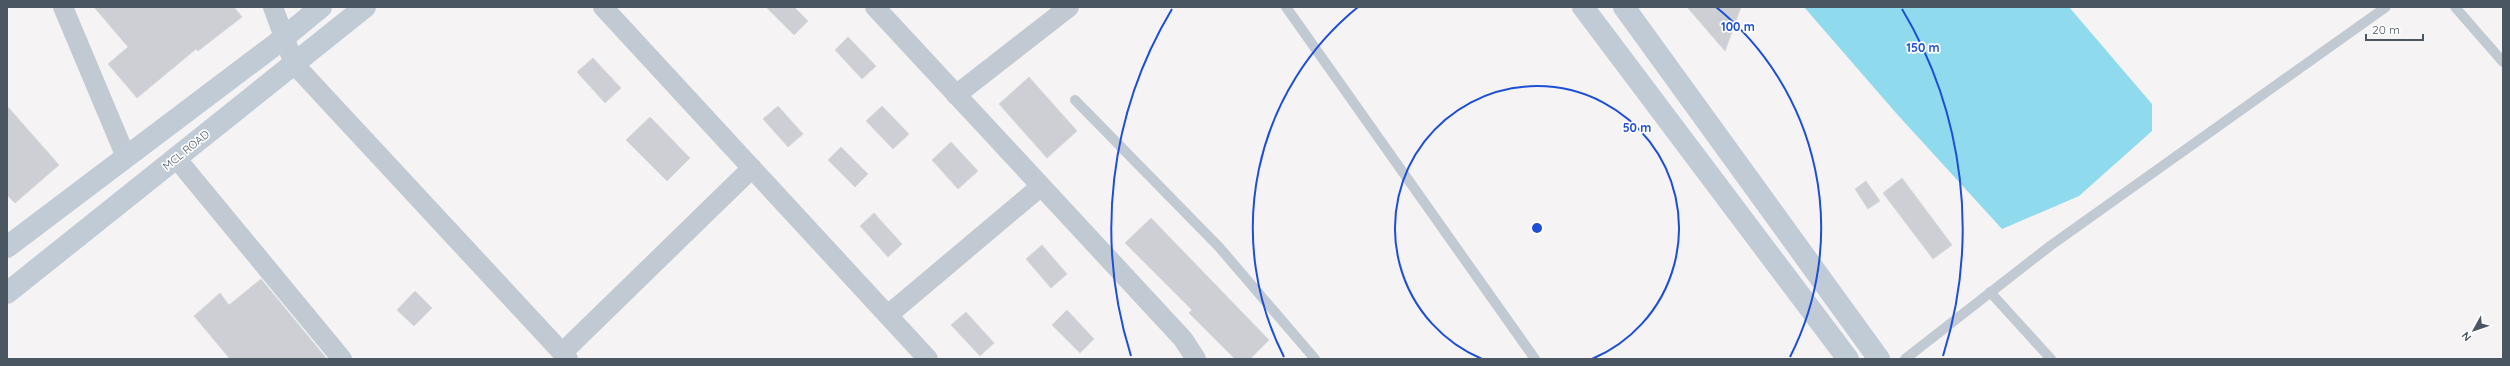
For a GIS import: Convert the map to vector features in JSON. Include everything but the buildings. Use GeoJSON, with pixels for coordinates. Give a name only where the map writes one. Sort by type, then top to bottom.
{"type":"FeatureCollection","features":[{"type":"Feature","properties":{"kind":"main road"},"geometry":{"type":"LineString","coordinates":[[7,247],[284,37],[321,7]]}},
{"type":"Feature","properties":{"kind":"main road","name":"MCL ROAD"},"geometry":{"type":"LineString","coordinates":[[7,293],[365,7]]}},
{"type":"Feature","properties":{"kind":"main road"},"geometry":{"type":"LineString","coordinates":[[1583,7],[1848,359]]}},
{"type":"Feature","properties":{"kind":"main road"},"geometry":{"type":"LineString","coordinates":[[1624,7],[1879,359]]}},
{"type":"Feature","properties":{"kind":"street"},"geometry":{"type":"LineString","coordinates":[[63,7],[126,157]]}},
{"type":"Feature","properties":{"kind":"street"},"geometry":{"type":"LineString","coordinates":[[273,7],[294,64],[565,356],[752,168]]}},
{"type":"Feature","properties":{"kind":"street"},"geometry":{"type":"LineString","coordinates":[[602,7],[928,359]]}},
{"type":"Feature","properties":{"kind":"street"},"geometry":{"type":"LineString","coordinates":[[875,7],[1040,187],[1183,339],[1196,359]]}},
{"type":"Feature","properties":{"kind":"street"},"geometry":{"type":"LineString","coordinates":[[956,95],[1069,7]]}},
{"type":"Feature","properties":{"kind":"street"},"geometry":{"type":"LineString","coordinates":[[176,158],[342,359]]}},
{"type":"Feature","properties":{"kind":"street"},"geometry":{"type":"LineString","coordinates":[[888,315],[1040,187]]}},
{"type":"Feature","properties":{"kind":"lane"},"geometry":{"type":"LineString","coordinates":[[1286,7],[1535,359]]}},
{"type":"Feature","properties":{"kind":"lane"},"geometry":{"type":"LineString","coordinates":[[1905,359],[2050,246],[2386,7]]}},
{"type":"Feature","properties":{"kind":"lane"},"geometry":{"type":"LineString","coordinates":[[2455,7],[2503,62]]}},
{"type":"Feature","properties":{"kind":"lane"},"geometry":{"type":"LineString","coordinates":[[1075,100],[1219,247],[1315,359]]}},
{"type":"Feature","properties":{"kind":"lane"},"geometry":{"type":"LineString","coordinates":[[1990,292],[2051,359]]}},
{"type":"Feature","properties":{"kind":"water"},"geometry":{"type":"Polygon","coordinates":[[[1804,7],[2069,7],[2152,104],[2152,131],[2079,196],[2002,229],[1896,113],[1804,7]]]}}]}
